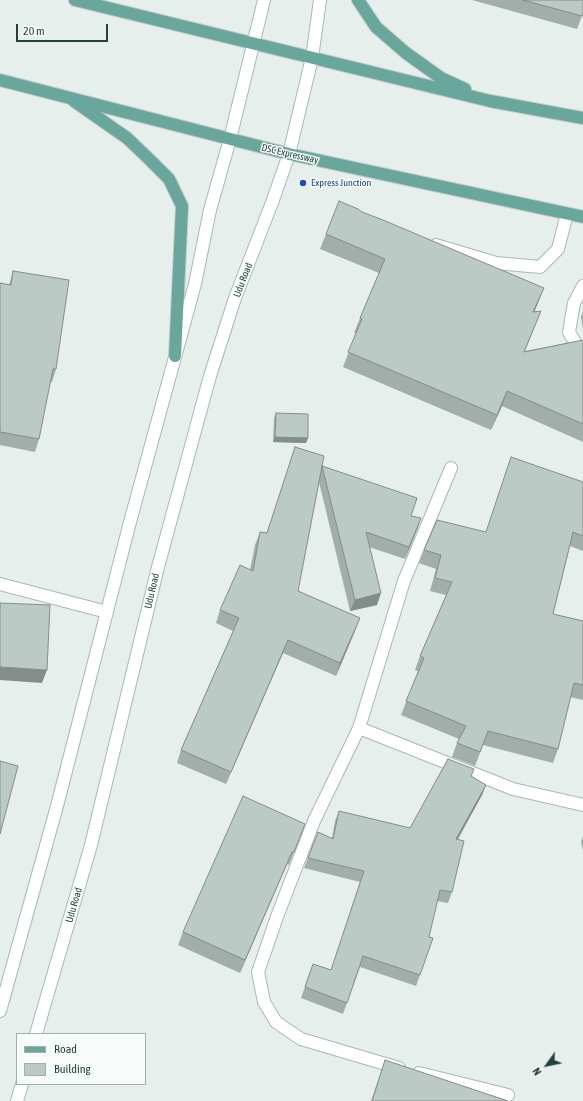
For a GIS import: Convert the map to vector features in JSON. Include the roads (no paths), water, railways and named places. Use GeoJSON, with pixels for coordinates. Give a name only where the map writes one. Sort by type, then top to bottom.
{"type":"FeatureCollection","features":[{"type":"Feature","properties":{"kind":"main road"},"geometry":{"type":"LineString","coordinates":[[75,0],[490,101],[583,118]]}},
{"type":"Feature","properties":{"kind":"main road"},"geometry":{"type":"LineString","coordinates":[[0,1012],[3,987],[57,806],[107,612],[195,284],[210,210],[230,139],[264,0]]}},
{"type":"Feature","properties":{"kind":"main road","name":"Udu Road"},"geometry":{"type":"LineString","coordinates":[[36,1033],[92,846],[158,567],[210,376],[235,298],[289,154],[312,58],[320,0]]}},
{"type":"Feature","properties":{"kind":"main road"},"geometry":{"type":"LineString","coordinates":[[358,0],[376,27],[406,53],[440,78],[490,101]]}},
{"type":"Feature","properties":{"kind":"main road","name":"DSC Expressway"},"geometry":{"type":"LineString","coordinates":[[0,80],[289,154],[583,217]]}},
{"type":"Feature","properties":{"kind":"main road"},"geometry":{"type":"LineString","coordinates":[[67,96],[127,138],[144,154],[169,179],[182,206],[175,356]]}},
{"type":"Feature","properties":{"kind":"main road"},"geometry":{"type":"LineString","coordinates":[[426,242],[456,250],[496,264],[540,267],[558,249],[567,214]]}},
{"type":"Feature","properties":{"kind":"main road"},"geometry":{"type":"LineString","coordinates":[[583,286],[574,303],[569,332],[577,346],[583,350]]}},
{"type":"Feature","properties":{"kind":"main road"},"geometry":{"type":"LineString","coordinates":[[451,468],[404,581],[359,728],[314,821],[278,914],[258,972],[264,1002],[276,1022],[301,1039],[378,1063],[508,1095]]}},
{"type":"Feature","properties":{"kind":"main road"},"geometry":{"type":"LineString","coordinates":[[0,584],[107,612]]}},
{"type":"Feature","properties":{"kind":"main road"},"geometry":{"type":"LineString","coordinates":[[359,728],[513,789],[583,804]]}},
{"type":"Feature","properties":{"kind":"main road"},"geometry":{"type":"LineString","coordinates":[[17,1101],[22,1085]]}},
{"type":"Feature","properties":{"kind":"place","name":"Express Junction"},"geometry":{"type":"Point","coordinates":[303,183]}}]}
